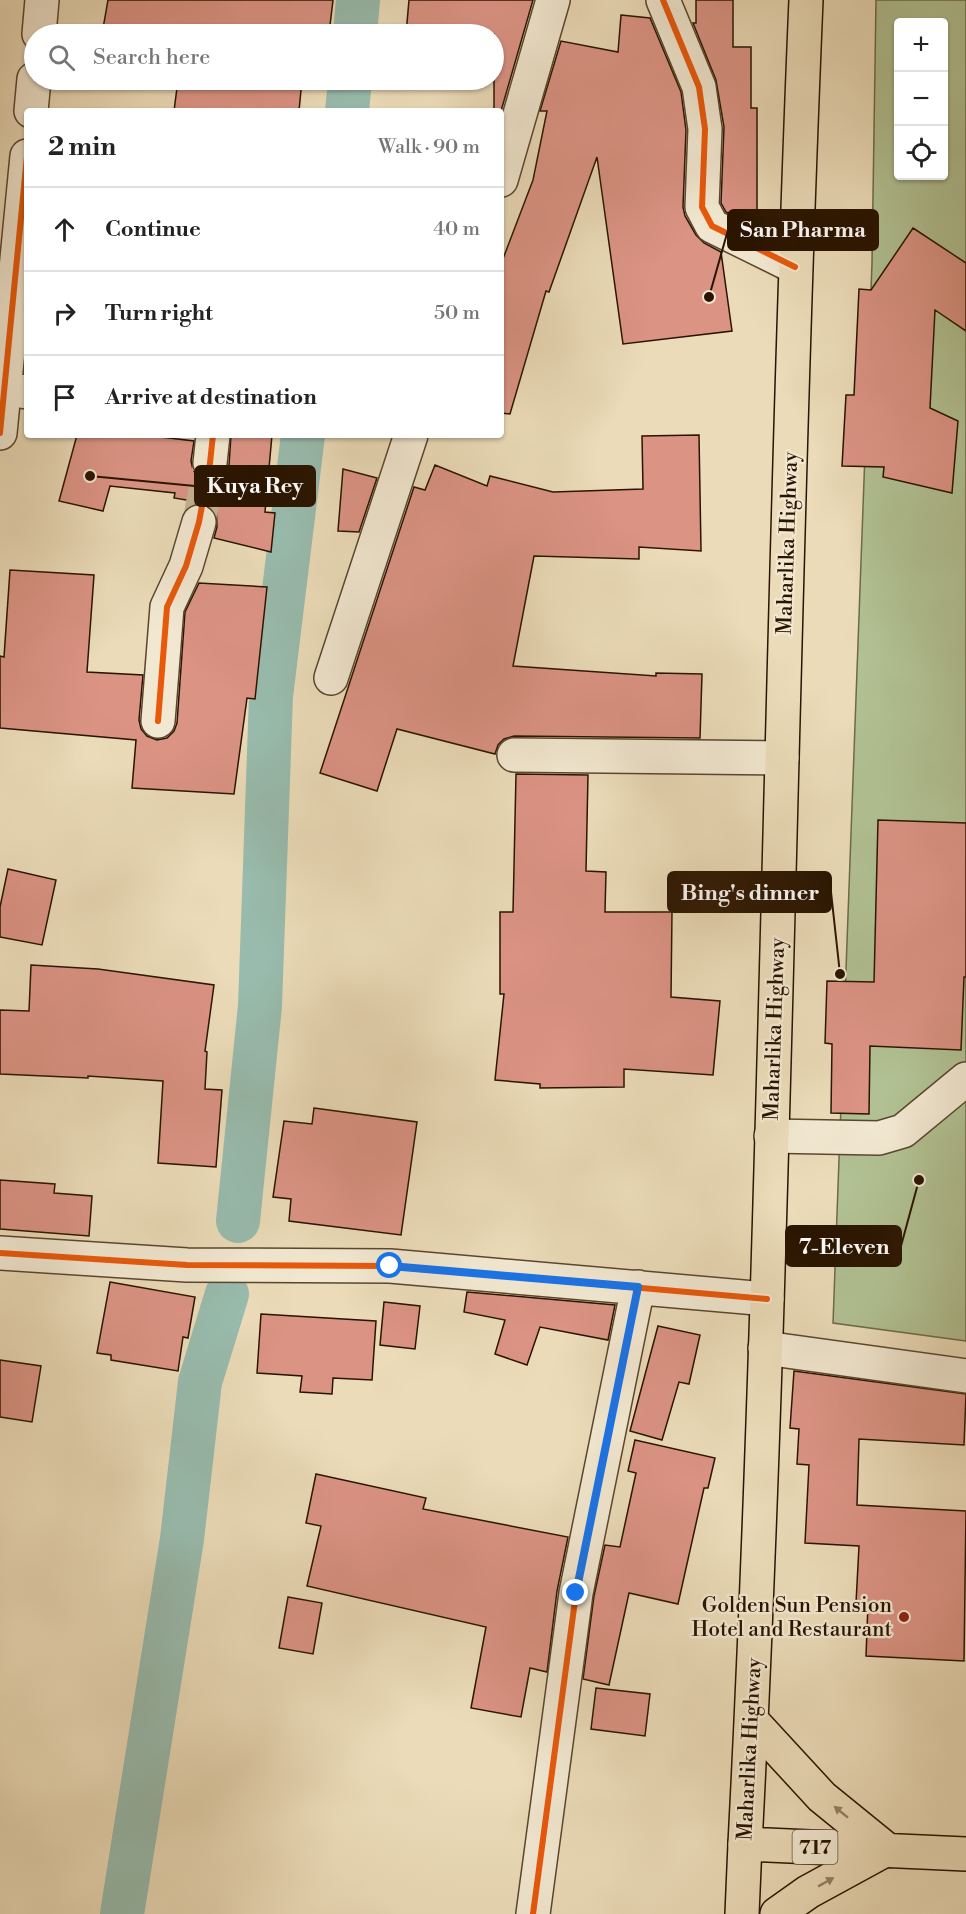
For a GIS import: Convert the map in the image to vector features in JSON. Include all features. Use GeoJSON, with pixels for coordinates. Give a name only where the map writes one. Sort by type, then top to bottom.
{"type":"FeatureCollection","features":[{"type":"Feature","properties":{"kind":"main road","name":"Maharlika Highway"},"geometry":{"type":"LineString","coordinates":[[742,1914],[765,1348],[795,267],[806,0]]}},
{"type":"Feature","properties":{"kind":"main road"},"geometry":{"type":"LineString","coordinates":[[751,1720],[822,1797],[886,1849],[808,1892],[777,1914]]}},
{"type":"Feature","properties":{"kind":"main road","name":"717"},"geometry":{"type":"LineString","coordinates":[[745,1845],[966,1854]]}},
{"type":"Feature","properties":{"kind":"street"},"geometry":{"type":"LineString","coordinates":[[40,24],[42,0]]}},
{"type":"Feature","properties":{"kind":"street"},"geometry":{"type":"LineString","coordinates":[[504,170],[553,0]]}},
{"type":"Feature","properties":{"kind":"street"},"geometry":{"type":"LineString","coordinates":[[663,0],[699,87],[705,129],[702,207],[712,226],[795,267]]}},
{"type":"Feature","properties":{"kind":"street"},"geometry":{"type":"LineString","coordinates":[[31,108],[33,90]]}},
{"type":"Feature","properties":{"kind":"street"},"geometry":{"type":"LineString","coordinates":[[0,433],[16,391],[24,220]]}},
{"type":"Feature","properties":{"kind":"street"},"geometry":{"type":"LineString","coordinates":[[331,678],[410,438]]}},
{"type":"Feature","properties":{"kind":"street"},"geometry":{"type":"LineString","coordinates":[[158,721],[167,607],[186,566],[199,522]]}},
{"type":"Feature","properties":{"kind":"street"},"geometry":{"type":"LineString","coordinates":[[514,755],[782,758]]}},
{"type":"Feature","properties":{"kind":"street"},"geometry":{"type":"LineString","coordinates":[[771,1136],[879,1138],[903,1131],[966,1079]]}},
{"type":"Feature","properties":{"kind":"street"},"geometry":{"type":"LineString","coordinates":[[0,1253],[187,1265],[390,1266],[766,1299]]}},
{"type":"Feature","properties":{"kind":"street"},"geometry":{"type":"LineString","coordinates":[[533,1914],[576,1593],[638,1287]]}},
{"type":"Feature","properties":{"kind":"street"},"geometry":{"type":"LineString","coordinates":[[765,1348],[966,1376]]}},
{"type":"Feature","properties":{"kind":"green space"},"geometry":{"type":"Polygon","coordinates":[[[876,0],[966,0],[966,1341],[833,1323],[872,263],[876,0]]]}},
{"type":"Feature","properties":{"kind":"building"},"geometry":{"type":"Polygon","coordinates":[[[108,0],[333,0],[330,24],[104,24],[108,0]]]}},
{"type":"Feature","properties":{"kind":"building"},"geometry":{"type":"Polygon","coordinates":[[[409,0],[533,0],[502,108],[494,108],[494,90],[504,90],[504,24],[407,24],[409,0]]]}},
{"type":"Feature","properties":{"kind":"building"},"geometry":{"type":"Polygon","coordinates":[[[696,0],[733,0],[733,47],[751,47],[751,108],[757,108],[757,224],[749,224],[726,212],[721,203],[724,127],[716,80],[693,23],[696,23],[696,0]]]}},
{"type":"Feature","properties":{"kind":"building"},"geometry":{"type":"Polygon","coordinates":[[[621,15],[650,18],[681,92],[686,130],[683,207],[685,216],[696,235],[704,243],[721,252],[732,331],[623,344],[597,157],[549,292],[546,291],[510,414],[504,413],[504,256],[533,180],[547,111],[540,111],[561,41],[618,52],[621,15]]]}},
{"type":"Feature","properties":{"kind":"building"},"geometry":{"type":"Polygon","coordinates":[[[177,90],[301,90],[299,108],[174,108],[177,90]]]}},
{"type":"Feature","properties":{"kind":"building"},"geometry":{"type":"Polygon","coordinates":[[[913,228],[966,263],[966,331],[935,310],[930,408],[958,421],[952,493],[883,477],[884,467],[842,466],[846,395],[854,395],[859,289],[871,290],[913,228]]]}},
{"type":"Feature","properties":{"kind":"building"},"geometry":{"type":"Polygon","coordinates":[[[699,435],[701,551],[639,547],[639,559],[534,556],[513,666],[656,676],[656,673],[702,674],[700,738],[514,736],[504,739],[498,745],[495,754],[397,729],[377,791],[320,773],[414,487],[425,490],[435,465],[487,486],[490,476],[553,492],[643,489],[642,436],[699,435]]]}},
{"type":"Feature","properties":{"kind":"building"},"geometry":{"type":"Polygon","coordinates":[[[76,438],[169,438],[194,441],[191,461],[193,470],[199,478],[209,482],[218,480],[225,474],[229,465],[231,438],[272,438],[265,512],[275,513],[271,552],[214,538],[217,527],[216,505],[174,498],[175,493],[110,486],[103,511],[59,501],[76,438]]]}},
{"type":"Feature","properties":{"kind":"building"},"geometry":{"type":"Polygon","coordinates":[[[343,469],[377,478],[359,532],[338,531],[343,469]]]}},
{"type":"Feature","properties":{"kind":"building"},"geometry":{"type":"Polygon","coordinates":[[[10,570],[94,575],[87,672],[143,675],[139,720],[141,729],[147,736],[157,740],[167,738],[174,731],[177,723],[185,612],[199,583],[267,587],[255,699],[247,698],[234,794],[132,788],[136,740],[0,728],[0,656],[4,657],[10,570]]]}},
{"type":"Feature","properties":{"kind":"building"},"geometry":{"type":"Polygon","coordinates":[[[516,774],[588,775],[586,871],[606,872],[605,912],[672,912],[671,997],[720,1001],[713,1075],[624,1069],[624,1087],[540,1088],[540,1084],[495,1080],[504,994],[500,994],[500,912],[513,912],[516,774]]]}},
{"type":"Feature","properties":{"kind":"building"},"geometry":{"type":"Polygon","coordinates":[[[878,820],[966,823],[966,977],[964,977],[961,1050],[870,1046],[869,1114],[831,1113],[832,1044],[825,1043],[827,981],[874,982],[878,820]]]}},
{"type":"Feature","properties":{"kind":"building"},"geometry":{"type":"Polygon","coordinates":[[[8,869],[56,880],[42,945],[0,937],[0,907],[8,869]]]}},
{"type":"Feature","properties":{"kind":"building"},"geometry":{"type":"Polygon","coordinates":[[[31,965],[98,969],[214,985],[205,1051],[207,1052],[205,1089],[222,1090],[216,1167],[158,1163],[163,1081],[0,1074],[0,1010],[29,1011],[31,965]]]}},
{"type":"Feature","properties":{"kind":"building"},"geometry":{"type":"Polygon","coordinates":[[[314,1108],[417,1122],[401,1235],[289,1221],[291,1199],[273,1197],[284,1121],[312,1124],[314,1108]]]}},
{"type":"Feature","properties":{"kind":"building"},"geometry":{"type":"Polygon","coordinates":[[[0,1180],[55,1184],[54,1193],[92,1196],[89,1236],[0,1229],[0,1180]]]}},
{"type":"Feature","properties":{"kind":"building"},"geometry":{"type":"Polygon","coordinates":[[[110,1282],[195,1297],[188,1338],[183,1337],[178,1371],[111,1360],[111,1355],[97,1353],[110,1282]]]}},
{"type":"Feature","properties":{"kind":"building"},"geometry":{"type":"Polygon","coordinates":[[[467,1292],[615,1305],[608,1340],[540,1327],[527,1365],[495,1354],[505,1320],[464,1312],[467,1292]]]}},
{"type":"Feature","properties":{"kind":"building"},"geometry":{"type":"Polygon","coordinates":[[[384,1302],[420,1306],[415,1349],[380,1345],[384,1302]]]}},
{"type":"Feature","properties":{"kind":"building"},"geometry":{"type":"Polygon","coordinates":[[[261,1314],[376,1321],[372,1380],[333,1378],[332,1394],[300,1392],[302,1376],[257,1373],[261,1314]]]}},
{"type":"Feature","properties":{"kind":"building"},"geometry":{"type":"Polygon","coordinates":[[[658,1326],[700,1335],[689,1384],[679,1382],[662,1440],[630,1431],[658,1326]]]}},
{"type":"Feature","properties":{"kind":"building"},"geometry":{"type":"Polygon","coordinates":[[[0,1360],[41,1366],[32,1422],[0,1417],[0,1360]]]}},
{"type":"Feature","properties":{"kind":"building"},"geometry":{"type":"Polygon","coordinates":[[[794,1371],[966,1394],[964,1445],[859,1439],[857,1505],[966,1511],[964,1661],[866,1656],[868,1604],[856,1603],[859,1546],[805,1543],[809,1465],[797,1464],[799,1429],[790,1428],[794,1371]]]}},
{"type":"Feature","properties":{"kind":"building"},"geometry":{"type":"Polygon","coordinates":[[[635,1440],[715,1458],[708,1488],[704,1488],[678,1604],[629,1593],[609,1685],[583,1679],[594,1596],[605,1545],[620,1547],[636,1473],[628,1471],[635,1440]]]}},
{"type":"Feature","properties":{"kind":"building"},"geometry":{"type":"Polygon","coordinates":[[[316,1474],[426,1498],[423,1509],[568,1537],[557,1591],[547,1672],[530,1668],[521,1717],[471,1708],[486,1627],[307,1586],[321,1526],[306,1523],[316,1474]]]}},
{"type":"Feature","properties":{"kind":"building"},"geometry":{"type":"Polygon","coordinates":[[[288,1597],[322,1603],[313,1654],[279,1648],[288,1597]]]}},
{"type":"Feature","properties":{"kind":"building"},"geometry":{"type":"Polygon","coordinates":[[[596,1688],[650,1694],[645,1736],[591,1729],[596,1688]]]}},
{"type":"Feature","properties":{"kind":"waterway"},"geometry":{"type":"LineString","coordinates":[[356,24],[358,0]]}},
{"type":"Feature","properties":{"kind":"waterway"},"geometry":{"type":"LineString","coordinates":[[347,108],[349,90]]}},
{"type":"Feature","properties":{"kind":"waterway"},"geometry":{"type":"LineString","coordinates":[[238,1221],[260,1006],[271,696],[303,438]]}},
{"type":"Feature","properties":{"kind":"waterway"},"geometry":{"type":"LineString","coordinates":[[122,1914],[182,1539],[200,1382],[227,1294]]}},
{"type":"Feature","properties":{"kind":"tunnel"},"geometry":{"type":"LineString","coordinates":[[199,522],[210,463]]}},
{"type":"Feature","properties":{"kind":"cycle path"},"geometry":{"type":"LineString","coordinates":[[663,0],[699,87],[705,129],[702,207],[712,226],[795,267]]}},
{"type":"Feature","properties":{"kind":"cycle path"},"geometry":{"type":"LineString","coordinates":[[0,433],[24,187]]}},
{"type":"Feature","properties":{"kind":"cycle path"},"geometry":{"type":"LineString","coordinates":[[158,721],[167,607],[186,566],[199,522],[213,438]]}},
{"type":"Feature","properties":{"kind":"cycle path"},"geometry":{"type":"LineString","coordinates":[[0,1253],[187,1265],[390,1266],[767,1299]]}},
{"type":"Feature","properties":{"kind":"cycle path"},"geometry":{"type":"LineString","coordinates":[[533,1914],[576,1593],[638,1287]]}},
{"type":"Feature","properties":{"kind":"place","name":"San Pharma"},"geometry":{"type":"Point","coordinates":[709,297]}},
{"type":"Feature","properties":{"kind":"place","name":"Kuya Rey"},"geometry":{"type":"Point","coordinates":[90,476]}},
{"type":"Feature","properties":{"kind":"place","name":"Bing's dinner"},"geometry":{"type":"Point","coordinates":[840,974]}},
{"type":"Feature","properties":{"kind":"place","name":"7-Eleven"},"geometry":{"type":"Point","coordinates":[919,1180]}},
{"type":"Feature","properties":{"kind":"place","name":"Golden Sun Pension Hotel and Restaurant"},"geometry":{"type":"Point","coordinates":[904,1617]}},
{"type":"Feature","properties":{"kind":"route"},"geometry":{"type":"LineString","coordinates":[[390,1266],[638,1287],[576,1593]]}}]}
